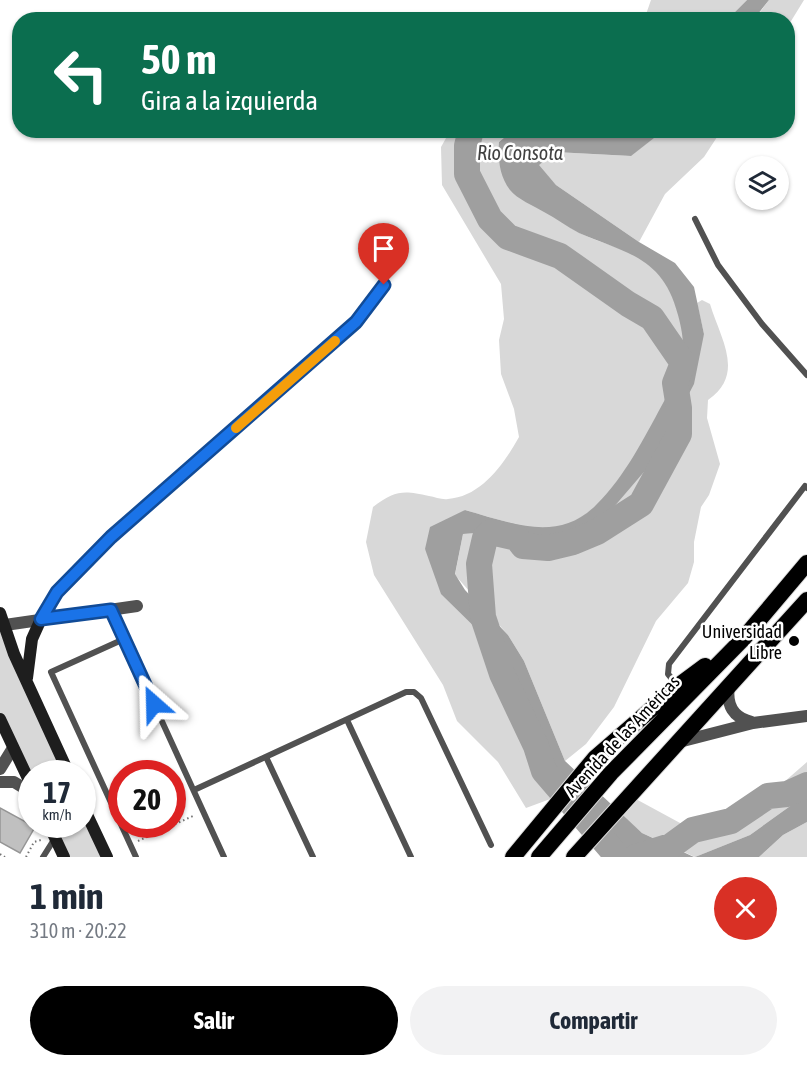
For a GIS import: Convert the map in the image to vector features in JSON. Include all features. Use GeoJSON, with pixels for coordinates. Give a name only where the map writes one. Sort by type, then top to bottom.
{"type":"FeatureCollection","features":[{"type":"Feature","properties":{"kind":"highway","name":"Avenida de las Américas"},"geometry":{"type":"LineString","coordinates":[[539,857],[611,773],[743,639],[807,563]]}},
{"type":"Feature","properties":{"kind":"highway"},"geometry":{"type":"LineString","coordinates":[[574,857],[807,600]]}},
{"type":"Feature","properties":{"kind":"highway"},"geometry":{"type":"LineString","coordinates":[[513,857],[595,758],[678,686],[743,639]]}},
{"type":"Feature","properties":{"kind":"main road"},"geometry":{"type":"LineString","coordinates":[[27,683],[27,660],[32,639],[41,619]]}},
{"type":"Feature","properties":{"kind":"main road"},"geometry":{"type":"LineString","coordinates":[[2,621],[27,683],[63,760]]}},
{"type":"Feature","properties":{"kind":"main road"},"geometry":{"type":"LineString","coordinates":[[0,718],[19,760]]}},
{"type":"Feature","properties":{"kind":"main road"},"geometry":{"type":"LineString","coordinates":[[55,838],[64,857]]}},
{"type":"Feature","properties":{"kind":"main road"},"geometry":{"type":"LineString","coordinates":[[96,838],[103,856]]}},
{"type":"Feature","properties":{"kind":"street"},"geometry":{"type":"LineString","coordinates":[[2,621],[41,619],[137,606]]}},
{"type":"Feature","properties":{"kind":"street"},"geometry":{"type":"LineString","coordinates":[[729,686],[729,706],[735,715],[753,723]]}},
{"type":"Feature","properties":{"kind":"street"},"geometry":{"type":"LineString","coordinates":[[677,742],[753,723],[807,716]]}},
{"type":"Feature","properties":{"kind":"street"},"geometry":{"type":"LineString","coordinates":[[0,769],[14,748]]}},
{"type":"Feature","properties":{"kind":"street"},"geometry":{"type":"LineString","coordinates":[[0,782],[14,782],[18,784]]}},
{"type":"Feature","properties":{"kind":"lane"},"geometry":{"type":"LineString","coordinates":[[695,219],[718,265],[762,324],[807,375]]}},
{"type":"Feature","properties":{"kind":"lane"},"geometry":{"type":"LineString","coordinates":[[41,619],[57,592],[111,537],[356,322],[384,285]]}},
{"type":"Feature","properties":{"kind":"lane"},"geometry":{"type":"LineString","coordinates":[[678,686],[668,674],[669,664],[806,484]]}},
{"type":"Feature","properties":{"kind":"lane"},"geometry":{"type":"LineString","coordinates":[[111,610],[224,857]]}},
{"type":"Feature","properties":{"kind":"lane"},"geometry":{"type":"LineString","coordinates":[[124,639],[51,672],[136,857]]}},
{"type":"Feature","properties":{"kind":"lane"},"geometry":{"type":"LineString","coordinates":[[194,790],[406,692],[414,692],[421,698],[491,845]]}},
{"type":"Feature","properties":{"kind":"lane"},"geometry":{"type":"LineString","coordinates":[[347,720],[411,857]]}},
{"type":"Feature","properties":{"kind":"lane"},"geometry":{"type":"LineString","coordinates":[[266,757],[313,857]]}},
{"type":"Feature","properties":{"kind":"lane"},"geometry":{"type":"LineString","coordinates":[[43,857],[54,838]]}},
{"type":"Feature","properties":{"kind":"path"},"geometry":{"type":"LineString","coordinates":[[130,844],[203,811]]}},
{"type":"Feature","properties":{"kind":"path"},"geometry":{"type":"LineString","coordinates":[[0,854],[5,857]]}},
{"type":"Feature","properties":{"kind":"shaded area"},"geometry":{"type":"Polygon","coordinates":[[[651,0],[747,0],[735,12],[647,12],[651,0]]]}},
{"type":"Feature","properties":{"kind":"shaded area"},"geometry":{"type":"Polygon","coordinates":[[[769,0],[804,0],[795,15],[795,12],[760,12],[769,0]]]}},
{"type":"Feature","properties":{"kind":"shaded area"},"geometry":{"type":"Polygon","coordinates":[[[446,138],[504,138],[499,142],[535,191],[566,224],[586,236],[643,259],[652,266],[666,284],[676,304],[682,327],[683,361],[674,386],[630,464],[605,497],[590,511],[573,522],[546,530],[465,510],[425,549],[505,662],[541,734],[562,790],[553,798],[526,808],[498,762],[457,721],[443,685],[374,575],[366,542],[373,507],[399,493],[446,499],[460,497],[471,492],[481,486],[499,468],[519,437],[514,409],[501,374],[499,340],[504,319],[501,284],[442,185],[441,147],[446,138]]]}},
{"type":"Feature","properties":{"kind":"shaded area"},"geometry":{"type":"Polygon","coordinates":[[[654,138],[716,138],[704,157],[665,194],[639,242],[556,185],[538,165],[555,152],[630,156],[654,138]]]}},
{"type":"Feature","properties":{"kind":"shaded area"},"geometry":{"type":"Polygon","coordinates":[[[702,300],[710,304],[724,342],[728,367],[726,379],[719,390],[708,400],[707,418],[720,464],[709,495],[701,507],[694,542],[694,562],[688,583],[656,621],[614,707],[586,744],[565,761],[524,661],[508,635],[455,575],[463,534],[491,532],[523,546],[601,521],[704,334],[697,303],[702,300]]]}},
{"type":"Feature","properties":{"kind":"shaded area"},"geometry":{"type":"Polygon","coordinates":[[[0,623],[63,760],[24,760],[0,719],[0,623]]]}},
{"type":"Feature","properties":{"kind":"shaded area"},"geometry":{"type":"Polygon","coordinates":[[[807,762],[807,794],[750,835],[695,857],[642,833],[619,813],[634,798],[693,830],[731,821],[768,796],[807,762]]]}},
{"type":"Feature","properties":{"kind":"shaded area"},"geometry":{"type":"Polygon","coordinates":[[[807,822],[807,857],[759,857],[783,835],[807,822]]]}},
{"type":"Feature","properties":{"kind":"shaded area"},"geometry":{"type":"Polygon","coordinates":[[[601,828],[635,857],[614,857],[590,840],[601,828]]]}},
{"type":"Feature","properties":{"kind":"shaded area"},"geometry":{"type":"Polygon","coordinates":[[[96,833],[107,857],[64,857],[55,838],[96,838],[96,833]]]}},
{"type":"Feature","properties":{"kind":"water"},"geometry":{"type":"Polygon","coordinates":[[[747,0],[769,0],[760,12],[735,12],[747,0]]]}},
{"type":"Feature","properties":{"kind":"water","name":"Rio Consota"},"geometry":{"type":"Polygon","coordinates":[[[504,138],[654,138],[631,156],[555,152],[539,165],[556,185],[639,242],[675,263],[694,287],[704,334],[694,384],[655,459],[601,522],[573,542],[548,548],[523,546],[491,532],[463,534],[455,574],[465,590],[508,635],[524,661],[565,761],[642,833],[694,857],[635,857],[562,790],[541,734],[505,662],[492,644],[441,594],[425,549],[430,527],[465,510],[534,527],[567,524],[582,516],[597,504],[625,470],[669,393],[683,352],[678,315],[663,281],[653,269],[628,253],[575,231],[513,193],[501,173],[499,142],[504,138]]]}},
{"type":"Feature","properties":{"kind":"water"},"geometry":{"type":"Polygon","coordinates":[[[807,794],[807,822],[783,835],[759,857],[695,857],[750,835],[807,794]]]}},
{"type":"Feature","properties":{"kind":"building"},"geometry":{"type":"Polygon","coordinates":[[[0,808],[18,818],[18,838],[29,838],[20,853],[0,842],[0,808]]]}},
{"type":"Feature","properties":{"kind":"waterway"},"geometry":{"type":"LineString","coordinates":[[469,138],[467,174],[490,219],[508,237],[560,256],[628,304],[652,318],[683,363],[675,383],[679,408],[679,434],[641,504],[597,532],[573,542],[548,548],[523,546],[517,538],[491,532],[485,538],[479,564],[483,617],[502,674],[536,746],[544,771],[618,857]]}},
{"type":"Feature","properties":{"kind":"waterway"},"geometry":{"type":"LineString","coordinates":[[636,857],[671,846],[693,830],[731,821],[768,796],[787,794],[807,785]]}},
{"type":"Feature","properties":{"kind":"slow traffic"},"geometry":{"type":"LineString","coordinates":[[236,428],[335,341]]}},
{"type":"Feature","properties":{"kind":"place","name":"Universidad Libre"},"geometry":{"type":"Point","coordinates":[794,641]}},
{"type":"Feature","properties":{"kind":"route"},"geometry":{"type":"LineString","coordinates":[[154,704],[111,610],[41,619],[57,592],[111,537],[356,322],[384,285]]}}]}
